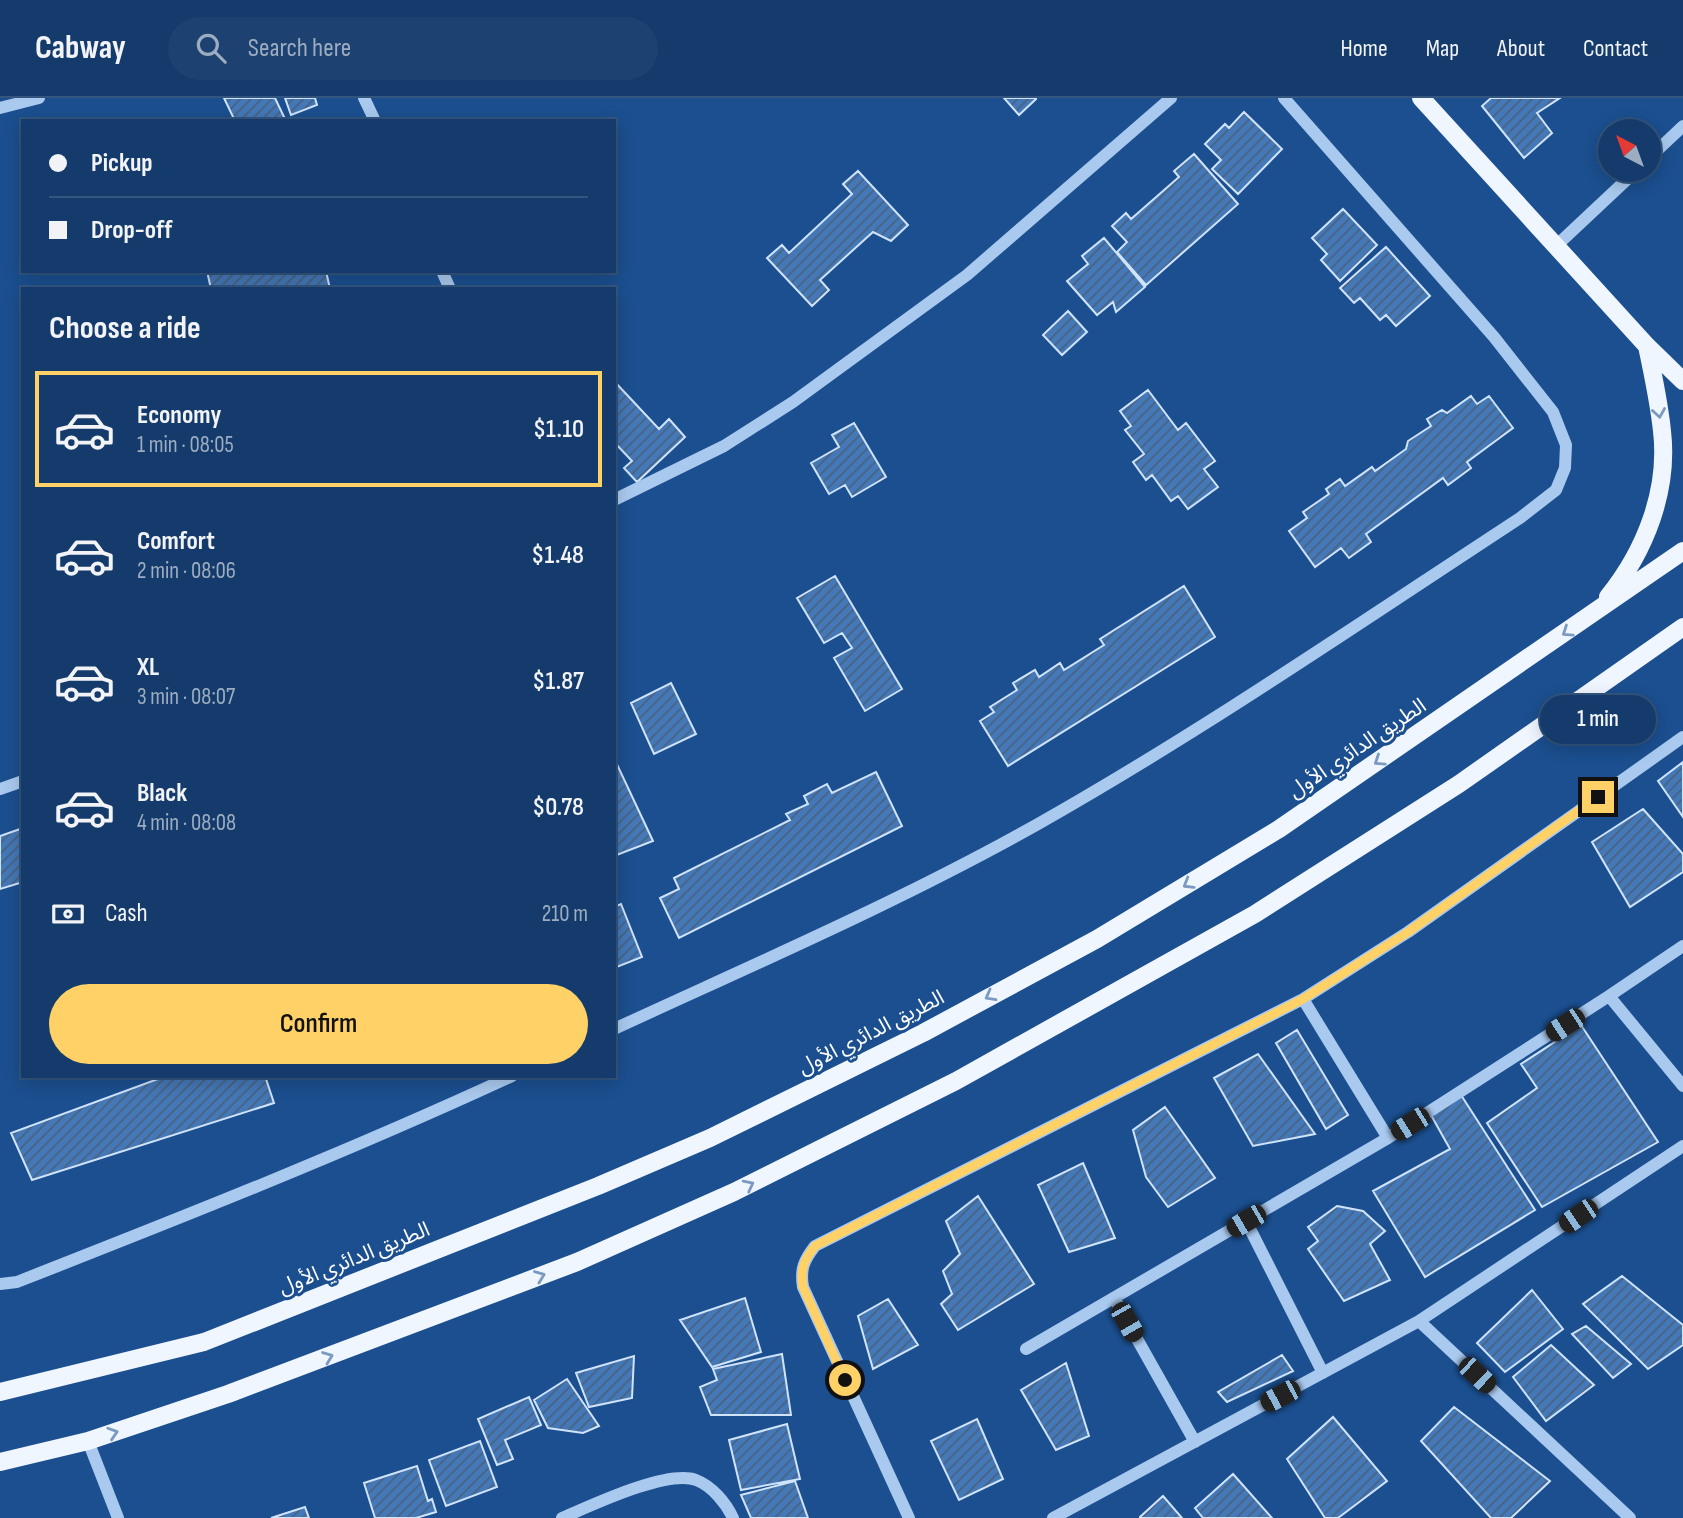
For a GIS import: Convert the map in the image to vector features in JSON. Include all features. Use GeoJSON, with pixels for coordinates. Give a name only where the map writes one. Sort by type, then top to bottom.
{"type":"FeatureCollection","features":[{"type":"Feature","properties":{"kind":"main road"},"geometry":{"type":"LineString","coordinates":[[1421,98],[1647,346],[1679,375]]}},
{"type":"Feature","properties":{"kind":"main road"},"geometry":{"type":"LineString","coordinates":[[1595,613],[1626,575],[1648,531],[1661,482],[1663,434],[1647,346]]}},
{"type":"Feature","properties":{"kind":"main road","name":"الطريق الدائري الأول"},"geometry":{"type":"LineString","coordinates":[[0,1392],[204,1342],[598,1186],[723,1132],[923,1033],[1097,939],[1279,829],[1683,551]]}},
{"type":"Feature","properties":{"kind":"main road"},"geometry":{"type":"LineString","coordinates":[[0,1462],[88,1441],[228,1395],[577,1262],[734,1192],[956,1081],[1255,914],[1460,784],[1682,628]]}},
{"type":"Feature","properties":{"kind":"street"},"geometry":{"type":"LineString","coordinates":[[0,108],[38,98]]}},
{"type":"Feature","properties":{"kind":"street"},"geometry":{"type":"LineString","coordinates":[[364,98],[373,119]]}},
{"type":"Feature","properties":{"kind":"street"},"geometry":{"type":"LineString","coordinates":[[616,499],[724,446],[793,401],[967,275],[1171,98]]}},
{"type":"Feature","properties":{"kind":"street"},"geometry":{"type":"LineString","coordinates":[[616,1028],[884,905],[1037,824],[1230,709],[1520,518],[1556,490],[1565,468],[1566,445],[1553,412],[1494,337],[1284,98]]}},
{"type":"Feature","properties":{"kind":"street"},"geometry":{"type":"LineString","coordinates":[[1661,147],[1683,127]]}},
{"type":"Feature","properties":{"kind":"street"},"geometry":{"type":"LineString","coordinates":[[1556,246],[1624,182]]}},
{"type":"Feature","properties":{"kind":"street"},"geometry":{"type":"LineString","coordinates":[[909,1518],[803,1287],[801,1274],[804,1261],[815,1246],[1303,999],[1408,932],[1683,737]]}},
{"type":"Feature","properties":{"kind":"street"},"geometry":{"type":"LineString","coordinates":[[0,789],[21,782]]}},
{"type":"Feature","properties":{"kind":"street"},"geometry":{"type":"LineString","coordinates":[[1026,1349],[1388,1138],[1683,946]]}},
{"type":"Feature","properties":{"kind":"street"},"geometry":{"type":"LineString","coordinates":[[1609,996],[1683,1086]]}},
{"type":"Feature","properties":{"kind":"street"},"geometry":{"type":"LineString","coordinates":[[1303,999],[1388,1138]]}},
{"type":"Feature","properties":{"kind":"street"},"geometry":{"type":"LineString","coordinates":[[0,1284],[18,1283],[196,1211],[508,1078]]}},
{"type":"Feature","properties":{"kind":"street"},"geometry":{"type":"LineString","coordinates":[[1053,1518],[1419,1321],[1683,1146]]}},
{"type":"Feature","properties":{"kind":"street"},"geometry":{"type":"LineString","coordinates":[[1246,1221],[1323,1373]]}},
{"type":"Feature","properties":{"kind":"street"},"geometry":{"type":"LineString","coordinates":[[1114,1298],[1195,1442]]}},
{"type":"Feature","properties":{"kind":"street"},"geometry":{"type":"LineString","coordinates":[[1419,1321],[1630,1518]]}},
{"type":"Feature","properties":{"kind":"street"},"geometry":{"type":"LineString","coordinates":[[88,1441],[118,1518]]}},
{"type":"Feature","properties":{"kind":"street"},"geometry":{"type":"LineString","coordinates":[[562,1518],[615,1495],[654,1483],[694,1479],[712,1489],[733,1518]]}},
{"type":"Feature","properties":{"kind":"building"},"geometry":{"type":"Polygon","coordinates":[[[224,98],[275,98],[285,119],[234,119],[224,98]]]}},
{"type":"Feature","properties":{"kind":"building"},"geometry":{"type":"Polygon","coordinates":[[[285,98],[315,98],[317,105],[291,115],[285,98]]]}},
{"type":"Feature","properties":{"kind":"building"},"geometry":{"type":"Polygon","coordinates":[[[1004,98],[1036,98],[1036,99],[1019,115],[1004,98]]]}},
{"type":"Feature","properties":{"kind":"building"},"geometry":{"type":"Polygon","coordinates":[[[1491,98],[1560,98],[1537,113],[1552,133],[1524,158],[1482,106],[1491,98]]]}},
{"type":"Feature","properties":{"kind":"building"},"geometry":{"type":"Polygon","coordinates":[[[1244,112],[1282,149],[1238,194],[1212,169],[1221,160],[1205,144],[1225,124],[1229,128],[1244,112]]]}},
{"type":"Feature","properties":{"kind":"building"},"geometry":{"type":"Polygon","coordinates":[[[1194,154],[1238,204],[1146,285],[1117,252],[1127,242],[1112,226],[1126,213],[1131,219],[1179,177],[1174,171],[1194,154]]]}},
{"type":"Feature","properties":{"kind":"building"},"geometry":{"type":"Polygon","coordinates":[[[858,171],[908,225],[891,241],[873,232],[820,280],[829,290],[812,306],[767,258],[782,245],[789,253],[852,194],[843,184],[858,171]]]}},
{"type":"Feature","properties":{"kind":"building"},"geometry":{"type":"Polygon","coordinates":[[[1343,209],[1377,245],[1340,281],[1321,260],[1327,254],[1312,238],[1343,209]]]}},
{"type":"Feature","properties":{"kind":"building"},"geometry":{"type":"Polygon","coordinates":[[[1104,238],[1145,287],[1116,312],[1113,302],[1097,315],[1067,281],[1088,264],[1082,256],[1104,238]]]}},
{"type":"Feature","properties":{"kind":"building"},"geometry":{"type":"Polygon","coordinates":[[[1386,247],[1430,296],[1396,326],[1386,315],[1380,320],[1360,298],[1354,303],[1340,288],[1386,247]]]}},
{"type":"Feature","properties":{"kind":"building"},"geometry":{"type":"Polygon","coordinates":[[[207,273],[326,273],[330,287],[211,287],[207,273]]]}},
{"type":"Feature","properties":{"kind":"building"},"geometry":{"type":"Polygon","coordinates":[[[1068,311],[1087,332],[1062,355],[1043,335],[1068,311]]]}},
{"type":"Feature","properties":{"kind":"building"},"geometry":{"type":"Polygon","coordinates":[[[616,383],[659,429],[669,419],[685,437],[637,482],[624,468],[632,461],[616,444],[616,383]]]}},
{"type":"Feature","properties":{"kind":"building"},"geometry":{"type":"Polygon","coordinates":[[[1148,390],[1178,430],[1186,423],[1215,461],[1204,469],[1218,487],[1188,509],[1178,496],[1171,501],[1152,475],[1146,480],[1133,462],[1144,454],[1125,430],[1131,426],[1120,411],[1148,390]]]}},
{"type":"Feature","properties":{"kind":"building"},"geometry":{"type":"Polygon","coordinates":[[[1471,396],[1477,404],[1489,396],[1513,428],[1467,462],[1471,468],[1448,485],[1443,478],[1366,534],[1371,542],[1349,558],[1341,548],[1315,567],[1289,531],[1307,518],[1303,512],[1329,494],[1326,489],[1340,479],[1345,486],[1372,467],[1375,471],[1406,449],[1408,441],[1431,426],[1427,419],[1442,410],[1447,413],[1471,396]]]}},
{"type":"Feature","properties":{"kind":"building"},"geometry":{"type":"Polygon","coordinates":[[[854,423],[886,477],[852,497],[845,485],[829,494],[811,463],[839,447],[832,435],[854,423]]]}},
{"type":"Feature","properties":{"kind":"building"},"geometry":{"type":"Polygon","coordinates":[[[835,576],[902,689],[865,711],[834,658],[852,648],[842,633],[824,643],[797,598],[835,576]]]}},
{"type":"Feature","properties":{"kind":"building"},"geometry":{"type":"Polygon","coordinates":[[[1184,586],[1215,637],[1008,766],[980,721],[994,712],[990,707],[1017,690],[1013,683],[1035,670],[1039,677],[1060,663],[1064,670],[1104,645],[1100,639],[1184,586]]]}},
{"type":"Feature","properties":{"kind":"building"},"geometry":{"type":"Polygon","coordinates":[[[671,683],[696,734],[654,754],[631,703],[671,683]]]}},
{"type":"Feature","properties":{"kind":"building"},"geometry":{"type":"Polygon","coordinates":[[[616,762],[653,841],[616,855],[616,762]]]}},
{"type":"Feature","properties":{"kind":"building"},"geometry":{"type":"Polygon","coordinates":[[[1683,762],[1683,817],[1658,781],[1683,762]]]}},
{"type":"Feature","properties":{"kind":"building"},"geometry":{"type":"Polygon","coordinates":[[[876,772],[902,826],[679,938],[660,898],[679,889],[674,878],[790,820],[786,814],[808,804],[804,796],[827,784],[832,793],[876,772]]]}},
{"type":"Feature","properties":{"kind":"building"},"geometry":{"type":"Polygon","coordinates":[[[1643,809],[1683,854],[1683,872],[1630,907],[1592,842],[1643,809]]]}},
{"type":"Feature","properties":{"kind":"building"},"geometry":{"type":"Polygon","coordinates":[[[21,829],[21,883],[0,889],[0,836],[21,829]]]}},
{"type":"Feature","properties":{"kind":"building"},"geometry":{"type":"Polygon","coordinates":[[[621,904],[642,957],[616,967],[616,906],[621,904]]]}},
{"type":"Feature","properties":{"kind":"building"},"geometry":{"type":"Polygon","coordinates":[[[1581,1025],[1658,1142],[1542,1207],[1487,1123],[1537,1088],[1521,1064],[1581,1025]]]}},
{"type":"Feature","properties":{"kind":"building"},"geometry":{"type":"Polygon","coordinates":[[[1297,1030],[1348,1115],[1326,1129],[1276,1043],[1297,1030]]]}},
{"type":"Feature","properties":{"kind":"building"},"geometry":{"type":"Polygon","coordinates":[[[1258,1054],[1315,1134],[1253,1146],[1214,1078],[1258,1054]]]}},
{"type":"Feature","properties":{"kind":"building"},"geometry":{"type":"Polygon","coordinates":[[[161,1078],[266,1078],[274,1103],[32,1180],[11,1133],[161,1078]]]}},
{"type":"Feature","properties":{"kind":"building"},"geometry":{"type":"Polygon","coordinates":[[[1461,1095],[1535,1210],[1425,1277],[1373,1191],[1450,1149],[1431,1115],[1461,1095]]]}},
{"type":"Feature","properties":{"kind":"building"},"geometry":{"type":"Polygon","coordinates":[[[1165,1107],[1215,1178],[1168,1207],[1146,1177],[1133,1130],[1165,1107]]]}},
{"type":"Feature","properties":{"kind":"building"},"geometry":{"type":"Polygon","coordinates":[[[1083,1163],[1115,1238],[1069,1252],[1038,1185],[1083,1163]]]}},
{"type":"Feature","properties":{"kind":"building"},"geometry":{"type":"Polygon","coordinates":[[[978,1196],[1034,1284],[958,1330],[941,1304],[952,1294],[943,1271],[960,1254],[946,1221],[978,1196]]]}},
{"type":"Feature","properties":{"kind":"building"},"geometry":{"type":"Polygon","coordinates":[[[1337,1206],[1363,1211],[1385,1231],[1370,1244],[1390,1280],[1344,1301],[1308,1249],[1318,1241],[1308,1227],[1337,1206]]]}},
{"type":"Feature","properties":{"kind":"building"},"geometry":{"type":"Polygon","coordinates":[[[1622,1276],[1683,1325],[1683,1345],[1648,1369],[1583,1304],[1622,1276]]]}},
{"type":"Feature","properties":{"kind":"building"},"geometry":{"type":"Polygon","coordinates":[[[1532,1290],[1563,1329],[1505,1372],[1477,1343],[1532,1290]]]}},
{"type":"Feature","properties":{"kind":"building"},"geometry":{"type":"Polygon","coordinates":[[[745,1298],[761,1352],[712,1367],[680,1320],[745,1298]]]}},
{"type":"Feature","properties":{"kind":"building"},"geometry":{"type":"Polygon","coordinates":[[[888,1299],[918,1345],[873,1369],[858,1316],[888,1299]]]}},
{"type":"Feature","properties":{"kind":"building"},"geometry":{"type":"Polygon","coordinates":[[[1586,1326],[1631,1364],[1613,1378],[1572,1334],[1586,1326]]]}},
{"type":"Feature","properties":{"kind":"building"},"geometry":{"type":"Polygon","coordinates":[[[1551,1345],[1594,1385],[1546,1421],[1513,1377],[1551,1345]]]}},
{"type":"Feature","properties":{"kind":"building"},"geometry":{"type":"Polygon","coordinates":[[[782,1354],[791,1415],[711,1415],[700,1387],[717,1380],[713,1369],[782,1354]]]}},
{"type":"Feature","properties":{"kind":"building"},"geometry":{"type":"Polygon","coordinates":[[[1282,1355],[1293,1371],[1227,1402],[1218,1392],[1282,1355]]]}},
{"type":"Feature","properties":{"kind":"building"},"geometry":{"type":"Polygon","coordinates":[[[634,1356],[632,1398],[589,1407],[576,1373],[634,1356]]]}},
{"type":"Feature","properties":{"kind":"building"},"geometry":{"type":"Polygon","coordinates":[[[1066,1363],[1089,1436],[1056,1450],[1021,1390],[1066,1363]]]}},
{"type":"Feature","properties":{"kind":"building"},"geometry":{"type":"Polygon","coordinates":[[[567,1379],[599,1426],[583,1433],[548,1428],[534,1400],[567,1379]]]}},
{"type":"Feature","properties":{"kind":"building"},"geometry":{"type":"Polygon","coordinates":[[[529,1397],[541,1425],[505,1440],[513,1459],[497,1465],[478,1419],[529,1397]]]}},
{"type":"Feature","properties":{"kind":"building"},"geometry":{"type":"Polygon","coordinates":[[[1454,1407],[1550,1481],[1511,1518],[1491,1518],[1421,1441],[1454,1407]]]}},
{"type":"Feature","properties":{"kind":"building"},"geometry":{"type":"Polygon","coordinates":[[[1333,1417],[1387,1481],[1338,1518],[1325,1518],[1287,1459],[1333,1417]]]}},
{"type":"Feature","properties":{"kind":"building"},"geometry":{"type":"Polygon","coordinates":[[[977,1419],[1003,1479],[959,1500],[931,1441],[977,1419]]]}},
{"type":"Feature","properties":{"kind":"building"},"geometry":{"type":"Polygon","coordinates":[[[787,1424],[800,1479],[741,1490],[729,1440],[787,1424]]]}},
{"type":"Feature","properties":{"kind":"building"},"geometry":{"type":"Polygon","coordinates":[[[480,1441],[497,1487],[446,1506],[429,1460],[480,1441]]]}},
{"type":"Feature","properties":{"kind":"building"},"geometry":{"type":"Polygon","coordinates":[[[417,1466],[428,1501],[432,1499],[436,1512],[416,1518],[375,1518],[364,1483],[417,1466]]]}},
{"type":"Feature","properties":{"kind":"building"},"geometry":{"type":"Polygon","coordinates":[[[1233,1474],[1272,1518],[1203,1518],[1195,1508],[1233,1474]]]}},
{"type":"Feature","properties":{"kind":"building"},"geometry":{"type":"Polygon","coordinates":[[[795,1481],[808,1518],[751,1518],[741,1495],[795,1481]]]}},
{"type":"Feature","properties":{"kind":"building"},"geometry":{"type":"Polygon","coordinates":[[[1163,1496],[1182,1518],[1140,1518],[1140,1517],[1163,1496]]]}},
{"type":"Feature","properties":{"kind":"building"},"geometry":{"type":"Polygon","coordinates":[[[305,1507],[309,1518],[271,1518],[305,1507]]]}},
{"type":"Feature","properties":{"kind":"route"},"geometry":{"type":"LineString","coordinates":[[845,1380],[803,1287],[801,1274],[804,1261],[815,1246],[1303,999],[1408,932],[1598,797]]}}]}
